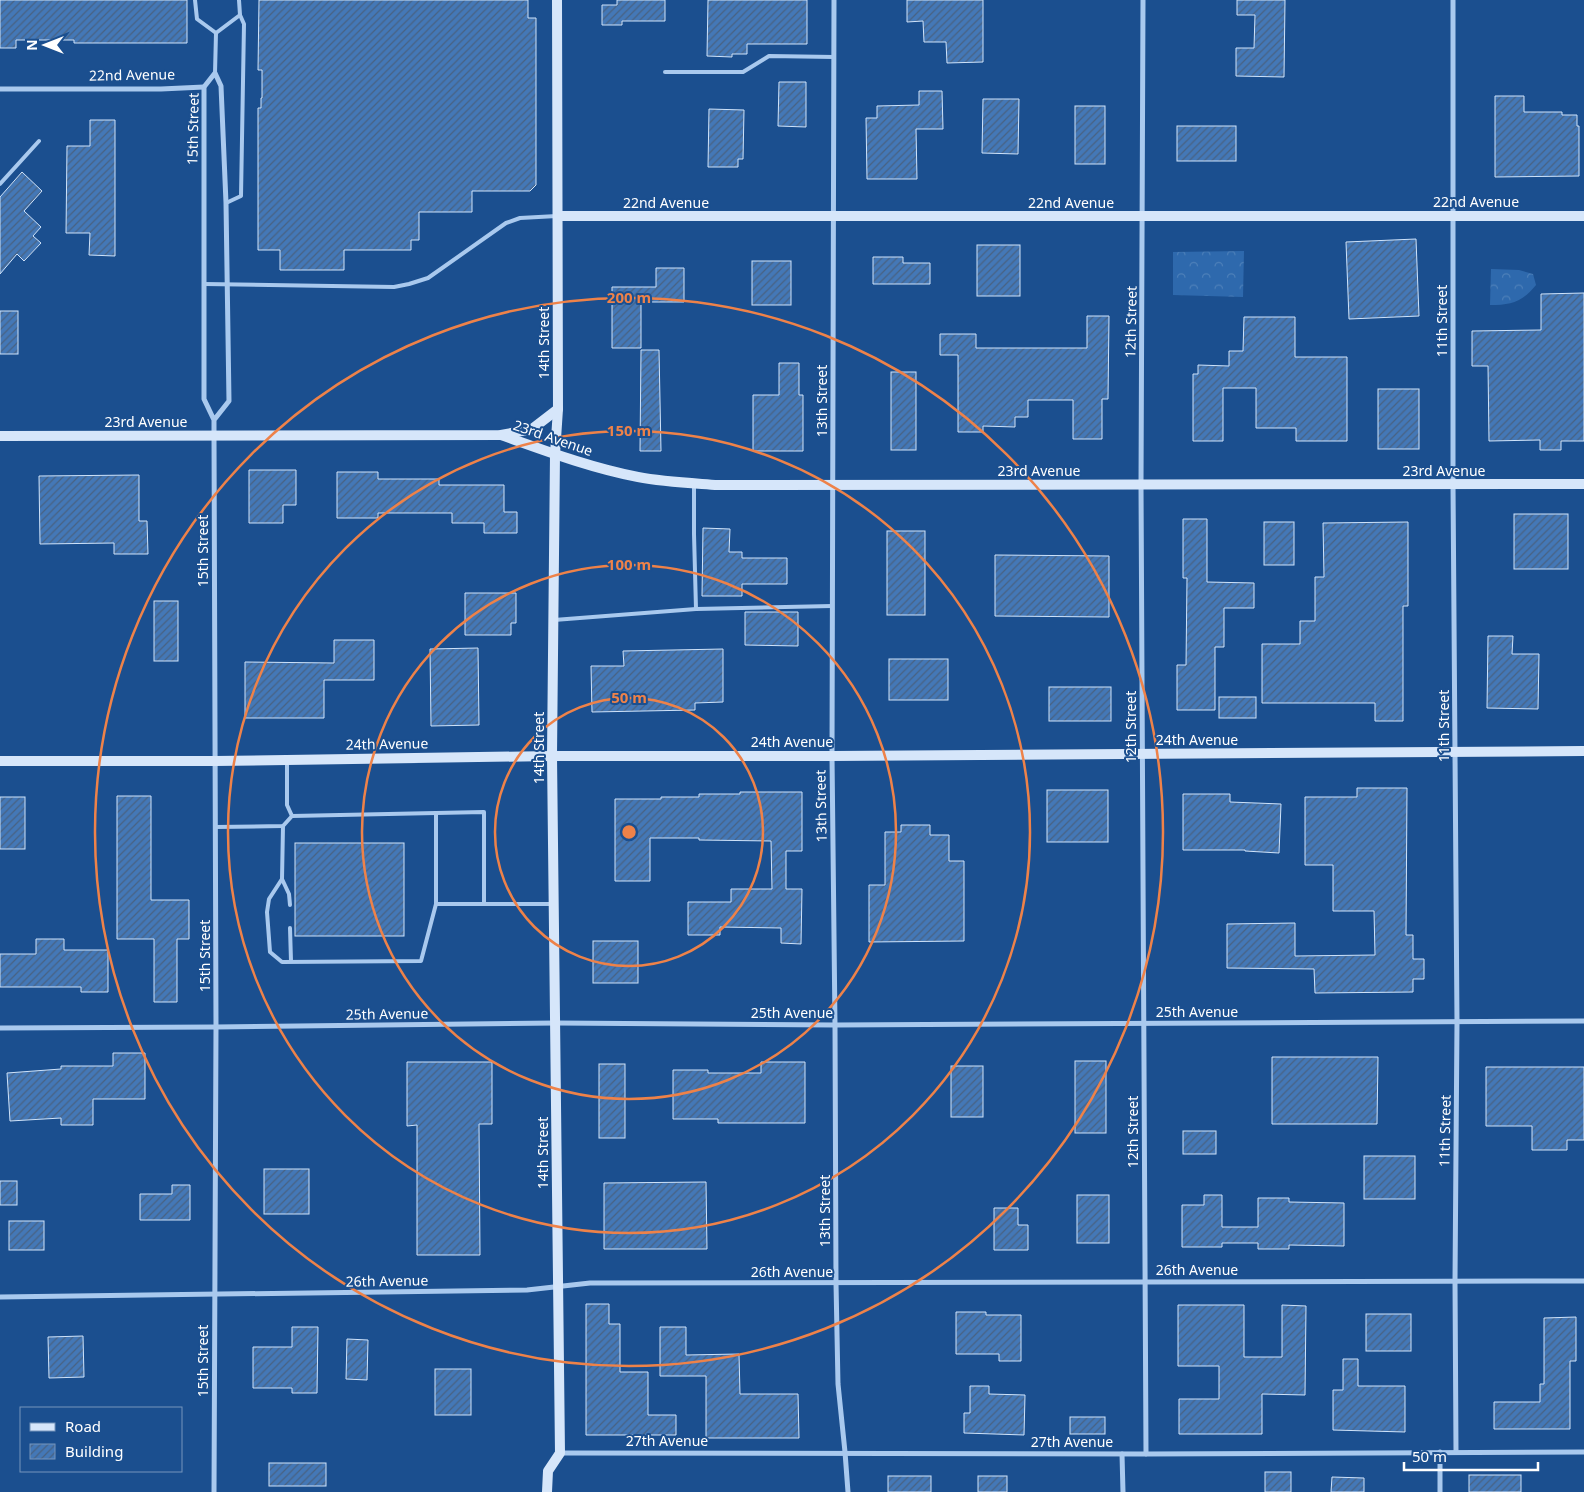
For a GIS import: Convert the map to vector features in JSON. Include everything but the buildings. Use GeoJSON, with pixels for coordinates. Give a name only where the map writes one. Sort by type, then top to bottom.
{"type":"FeatureCollection","features":[{"type":"Feature","properties":{"kind":"main road","name":"14th Street"},"geometry":{"type":"LineString","coordinates":[[558,0],[558,409],[555,454],[552,756],[560,1453]]}},
{"type":"Feature","properties":{"kind":"main road","name":"22nd Avenue"},"geometry":{"type":"LineString","coordinates":[[558,216],[1584,216]]}},
{"type":"Feature","properties":{"kind":"main road","name":"23rd Avenue"},"geometry":{"type":"LineString","coordinates":[[0,436],[501,435],[532,428],[558,409]]}},
{"type":"Feature","properties":{"kind":"main road","name":"23rd Avenue"},"geometry":{"type":"LineString","coordinates":[[501,435],[596,468],[638,478],[718,485],[1584,484]]}},
{"type":"Feature","properties":{"kind":"main road","name":"24th Avenue"},"geometry":{"type":"LineString","coordinates":[[0,761],[215,761],[552,756],[1584,751]]}},
{"type":"Feature","properties":{"kind":"main road"},"geometry":{"type":"LineString","coordinates":[[547,1492],[548,1471],[560,1453]]}},
{"type":"Feature","properties":{"kind":"street","name":"13th Street"},"geometry":{"type":"LineString","coordinates":[[834,0],[832,756],[836,1283],[838,1384],[846,1452],[848,1492]]}},
{"type":"Feature","properties":{"kind":"street","name":"12th Street"},"geometry":{"type":"LineString","coordinates":[[1143,0],[1141,485],[1146,1454]]}},
{"type":"Feature","properties":{"kind":"street","name":"11th Street"},"geometry":{"type":"LineString","coordinates":[[1453,0],[1453,484],[1457,1022],[1456,1452]]}},
{"type":"Feature","properties":{"kind":"street","name":"15th Street"},"geometry":{"type":"LineString","coordinates":[[214,420],[229,401],[226,203],[221,86],[215,73],[204,86],[204,399],[214,420],[216,1028],[214,1492]]}},
{"type":"Feature","properties":{"kind":"street","name":"22nd Avenue"},"geometry":{"type":"LineString","coordinates":[[0,89],[161,89],[204,86]]}},
{"type":"Feature","properties":{"kind":"street","name":"25th Avenue"},"geometry":{"type":"LineString","coordinates":[[0,1028],[216,1028],[556,1023],[835,1025],[1584,1021]]}},
{"type":"Feature","properties":{"kind":"street","name":"26th Avenue"},"geometry":{"type":"LineString","coordinates":[[0,1297],[526,1290],[590,1283],[1584,1281]]}},
{"type":"Feature","properties":{"kind":"street"},"geometry":{"type":"LineString","coordinates":[[1440,1452],[1440,1492]]}},
{"type":"Feature","properties":{"kind":"street","name":"27th Avenue"},"geometry":{"type":"LineString","coordinates":[[560,1453],[1146,1454],[1584,1452]]}},
{"type":"Feature","properties":{"kind":"street"},"geometry":{"type":"LineString","coordinates":[[1122,1454],[1123,1492]]}},
{"type":"Feature","properties":{"kind":"lane"},"geometry":{"type":"LineString","coordinates":[[195,0],[197,19],[216,33]]}},
{"type":"Feature","properties":{"kind":"lane"},"geometry":{"type":"LineString","coordinates":[[226,203],[241,196],[244,24],[240,15],[239,0]]}},
{"type":"Feature","properties":{"kind":"lane"},"geometry":{"type":"LineString","coordinates":[[216,33],[240,15]]}},
{"type":"Feature","properties":{"kind":"lane"},"geometry":{"type":"LineString","coordinates":[[215,73],[216,33]]}},
{"type":"Feature","properties":{"kind":"lane"},"geometry":{"type":"LineString","coordinates":[[665,72],[743,72],[769,56],[834,57]]}},
{"type":"Feature","properties":{"kind":"lane"},"geometry":{"type":"LineString","coordinates":[[0,184],[39,141]]}},
{"type":"Feature","properties":{"kind":"lane"},"geometry":{"type":"LineString","coordinates":[[204,284],[394,287],[428,278],[506,223],[520,218],[558,216]]}},
{"type":"Feature","properties":{"kind":"lane"},"geometry":{"type":"LineString","coordinates":[[694,483],[696,609]]}},
{"type":"Feature","properties":{"kind":"lane"},"geometry":{"type":"LineString","coordinates":[[554,620],[696,609],[832,606]]}},
{"type":"Feature","properties":{"kind":"lane"},"geometry":{"type":"LineString","coordinates":[[287,760],[287,805],[292,816]]}},
{"type":"Feature","properties":{"kind":"lane"},"geometry":{"type":"LineString","coordinates":[[290,904],[289,894],[282,879],[283,826],[292,816],[484,812],[484,904]]}},
{"type":"Feature","properties":{"kind":"lane"},"geometry":{"type":"LineString","coordinates":[[282,879],[269,899],[267,912],[270,952],[282,962],[421,961],[436,904],[436,813]]}},
{"type":"Feature","properties":{"kind":"lane"},"geometry":{"type":"LineString","coordinates":[[215,827],[283,826]]}},
{"type":"Feature","properties":{"kind":"lane"},"geometry":{"type":"LineString","coordinates":[[436,904],[554,904]]}},
{"type":"Feature","properties":{"kind":"lane"},"geometry":{"type":"LineString","coordinates":[[290,928],[291,961]]}},
{"type":"Feature","properties":{"kind":"green space"},"geometry":{"type":"Polygon","coordinates":[[[1244,251],[1243,297],[1173,295],[1173,252],[1244,251]]]}},
{"type":"Feature","properties":{"kind":"green space"},"geometry":{"type":"Polygon","coordinates":[[[1491,269],[1519,270],[1533,274],[1536,285],[1521,299],[1510,303],[1490,305],[1491,269]]]}}]}
